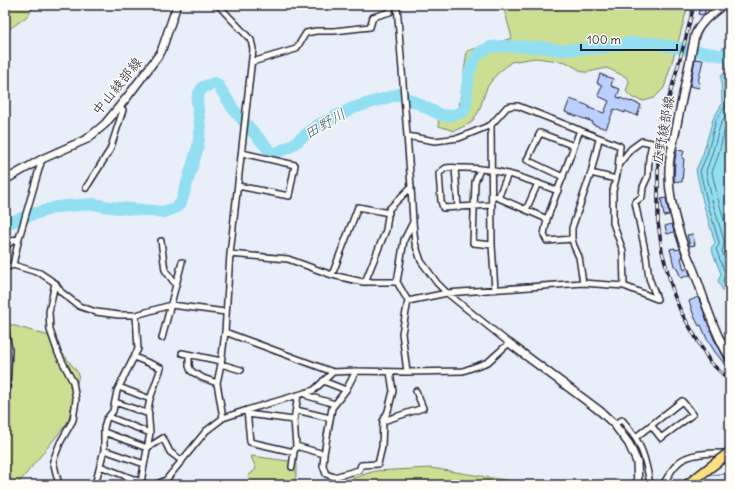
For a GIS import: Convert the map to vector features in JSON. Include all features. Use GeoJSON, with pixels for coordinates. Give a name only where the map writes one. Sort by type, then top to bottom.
{"type":"FeatureCollection","features":[{"type":"Feature","properties":{"kind":"highway"},"geometry":{"type":"LineString","coordinates":[[687,485],[730,452]]}},
{"type":"Feature","properties":{"kind":"main road","name":"中山綾部線"},"geometry":{"type":"LineString","coordinates":[[5,180],[42,159],[86,138],[105,124],[161,52],[177,5]]}},
{"type":"Feature","properties":{"kind":"main road","name":"広野綾部線"},"geometry":{"type":"LineString","coordinates":[[723,5],[697,29],[670,154],[669,186],[676,218],[688,258],[694,270],[719,340],[730,358]]}},
{"type":"Feature","properties":{"kind":"main road"},"geometry":{"type":"LineString","coordinates":[[509,343],[595,407],[614,424],[629,444],[637,462],[638,485]]}},
{"type":"Feature","properties":{"kind":"street"},"geometry":{"type":"LineString","coordinates":[[218,5],[251,40],[253,49],[230,254],[225,332],[221,363],[216,383],[223,418]]}},
{"type":"Feature","properties":{"kind":"street"},"geometry":{"type":"LineString","coordinates":[[252,62],[296,49],[306,33],[370,27],[373,17],[390,12],[392,5]]}},
{"type":"Feature","properties":{"kind":"street"},"geometry":{"type":"LineString","coordinates":[[225,332],[333,372],[463,372],[488,362],[509,343],[437,284],[421,261],[415,243],[397,5]]}},
{"type":"Feature","properties":{"kind":"street"},"geometry":{"type":"LineString","coordinates":[[407,136],[435,140],[459,138],[491,125],[507,107],[518,106],[620,146],[613,191],[613,222],[623,251],[624,286]]}},
{"type":"Feature","properties":{"kind":"street"},"geometry":{"type":"LineString","coordinates":[[86,188],[110,150],[123,110],[119,107]]}},
{"type":"Feature","properties":{"kind":"street"},"geometry":{"type":"LineString","coordinates":[[491,125],[492,245],[496,290]]}},
{"type":"Feature","properties":{"kind":"street"},"geometry":{"type":"LineString","coordinates":[[572,239],[546,241],[544,235],[547,219],[580,130]]}},
{"type":"Feature","properties":{"kind":"street"},"geometry":{"type":"LineString","coordinates":[[563,177],[527,160],[540,133],[574,146]]}},
{"type":"Feature","properties":{"kind":"street"},"geometry":{"type":"LineString","coordinates":[[583,283],[579,257],[572,239],[572,228],[591,173],[599,139]]}},
{"type":"Feature","properties":{"kind":"street"},"geometry":{"type":"LineString","coordinates":[[408,301],[447,293],[583,283],[624,286],[657,299],[649,278],[646,255],[634,202],[642,197],[643,186],[648,176],[652,143],[642,141],[631,149],[618,165]]}},
{"type":"Feature","properties":{"kind":"street"},"geometry":{"type":"LineString","coordinates":[[660,141],[673,144]]}},
{"type":"Feature","properties":{"kind":"street"},"geometry":{"type":"LineString","coordinates":[[238,186],[289,196],[295,165],[242,153]]}},
{"type":"Feature","properties":{"kind":"street"},"geometry":{"type":"LineString","coordinates":[[13,265],[19,238],[42,159]]}},
{"type":"Feature","properties":{"kind":"street"},"geometry":{"type":"LineString","coordinates":[[492,205],[443,208],[439,174],[445,168],[480,169],[508,174],[558,190]]}},
{"type":"Feature","properties":{"kind":"street"},"geometry":{"type":"LineString","coordinates":[[455,168],[458,207]]}},
{"type":"Feature","properties":{"kind":"street"},"geometry":{"type":"LineString","coordinates":[[480,169],[475,182],[473,243],[492,245]]}},
{"type":"Feature","properties":{"kind":"street"},"geometry":{"type":"LineString","coordinates":[[591,173],[616,179]]}},
{"type":"Feature","properties":{"kind":"street"},"geometry":{"type":"LineString","coordinates":[[498,198],[508,174]]}},
{"type":"Feature","properties":{"kind":"street"},"geometry":{"type":"LineString","coordinates":[[526,210],[538,183]]}},
{"type":"Feature","properties":{"kind":"street"},"geometry":{"type":"LineString","coordinates":[[365,282],[386,230],[390,209],[411,187]]}},
{"type":"Feature","properties":{"kind":"street"},"geometry":{"type":"LineString","coordinates":[[492,196],[547,219]]}},
{"type":"Feature","properties":{"kind":"street"},"geometry":{"type":"LineString","coordinates":[[332,275],[358,207],[389,212]]}},
{"type":"Feature","properties":{"kind":"street"},"geometry":{"type":"LineString","coordinates":[[407,372],[402,333],[408,301],[397,282],[404,240],[413,222]]}},
{"type":"Feature","properties":{"kind":"street"},"geometry":{"type":"LineString","coordinates":[[5,247],[12,241],[19,238]]}},
{"type":"Feature","properties":{"kind":"street"},"geometry":{"type":"LineString","coordinates":[[161,241],[165,270],[176,285]]}},
{"type":"Feature","properties":{"kind":"street"},"geometry":{"type":"LineString","coordinates":[[230,254],[288,259],[332,275],[365,282],[397,282]]}},
{"type":"Feature","properties":{"kind":"street"},"geometry":{"type":"LineString","coordinates":[[162,338],[182,262]]}},
{"type":"Feature","properties":{"kind":"street"},"geometry":{"type":"LineString","coordinates":[[5,269],[13,265],[40,273],[55,283],[61,292],[79,306],[96,312],[119,315],[136,315],[171,305],[226,312]]}},
{"type":"Feature","properties":{"kind":"street"},"geometry":{"type":"LineString","coordinates":[[55,283],[49,312],[50,330],[58,353],[73,382],[76,400],[73,420],[60,443],[53,461],[59,485]]}},
{"type":"Feature","properties":{"kind":"street"},"geometry":{"type":"LineString","coordinates":[[102,485],[95,484],[104,450],[104,428],[106,420],[113,411],[117,391],[138,349],[136,315]]}},
{"type":"Feature","properties":{"kind":"street"},"geometry":{"type":"LineString","coordinates":[[5,327],[9,349],[5,398]]}},
{"type":"Feature","properties":{"kind":"street"},"geometry":{"type":"LineString","coordinates":[[182,353],[241,370]]}},
{"type":"Feature","properties":{"kind":"street"},"geometry":{"type":"LineString","coordinates":[[189,355],[189,366],[191,371],[216,383]]}},
{"type":"Feature","properties":{"kind":"street"},"geometry":{"type":"LineString","coordinates":[[134,357],[161,368],[148,409],[150,433],[141,482]]}},
{"type":"Feature","properties":{"kind":"street"},"geometry":{"type":"LineString","coordinates":[[356,371],[346,390],[332,408],[323,466],[326,474],[334,477],[359,470],[361,465],[378,464],[382,447],[383,421],[388,411],[392,391],[390,372]]}},
{"type":"Feature","properties":{"kind":"street"},"geometry":{"type":"LineString","coordinates":[[155,485],[166,480],[206,431],[223,418],[247,412],[314,390],[333,372]]}},
{"type":"Feature","properties":{"kind":"street"},"geometry":{"type":"LineString","coordinates":[[323,381],[346,390]]}},
{"type":"Feature","properties":{"kind":"street"},"geometry":{"type":"LineString","coordinates":[[119,387],[150,399]]}},
{"type":"Feature","properties":{"kind":"street"},"geometry":{"type":"LineString","coordinates":[[383,421],[423,408],[416,391]]}},
{"type":"Feature","properties":{"kind":"street"},"geometry":{"type":"LineString","coordinates":[[306,393],[308,396],[335,404]]}},
{"type":"Feature","properties":{"kind":"street"},"geometry":{"type":"LineString","coordinates":[[292,467],[295,449],[294,420],[298,396]]}},
{"type":"Feature","properties":{"kind":"street"},"geometry":{"type":"LineString","coordinates":[[636,437],[651,425],[682,401],[693,414],[661,438],[651,425]]}},
{"type":"Feature","properties":{"kind":"street"},"geometry":{"type":"LineString","coordinates":[[115,402],[149,414]]}},
{"type":"Feature","properties":{"kind":"street"},"geometry":{"type":"LineString","coordinates":[[296,410],[330,418]]}},
{"type":"Feature","properties":{"kind":"street"},"geometry":{"type":"LineString","coordinates":[[247,412],[250,442],[324,454]]}},
{"type":"Feature","properties":{"kind":"street"},"geometry":{"type":"LineString","coordinates":[[247,412],[294,420]]}},
{"type":"Feature","properties":{"kind":"street"},"geometry":{"type":"LineString","coordinates":[[109,417],[150,433]]}},
{"type":"Feature","properties":{"kind":"street"},"geometry":{"type":"LineString","coordinates":[[614,424],[622,420],[636,437],[648,467],[650,485]]}},
{"type":"Feature","properties":{"kind":"street"},"geometry":{"type":"LineString","coordinates":[[104,432],[147,448]]}},
{"type":"Feature","properties":{"kind":"street"},"geometry":{"type":"LineString","coordinates":[[147,448],[163,438],[170,452],[182,461]]}},
{"type":"Feature","properties":{"kind":"street"},"geometry":{"type":"LineString","coordinates":[[104,450],[144,464]]}},
{"type":"Feature","properties":{"kind":"street"},"geometry":{"type":"LineString","coordinates":[[663,485],[678,463],[687,458],[702,454],[730,452]]}},
{"type":"Feature","properties":{"kind":"street"},"geometry":{"type":"LineString","coordinates":[[100,466],[149,485]]}},
{"type":"Feature","properties":{"kind":"green space"},"geometry":{"type":"Polygon","coordinates":[[[5,5],[36,5],[25,18],[5,32],[5,5]]]}},
{"type":"Feature","properties":{"kind":"green space"},"geometry":{"type":"Polygon","coordinates":[[[503,5],[688,5],[664,88],[654,98],[644,101],[633,98],[626,91],[629,82],[626,77],[607,68],[583,72],[566,62],[535,58],[511,62],[496,75],[487,87],[479,111],[471,123],[454,131],[439,126],[438,121],[441,118],[455,119],[459,107],[467,51],[512,38],[503,5]]]}},
{"type":"Feature","properties":{"kind":"green space"},"geometry":{"type":"Polygon","coordinates":[[[5,323],[49,336],[79,374],[68,422],[17,485],[5,485],[5,323]]]}},
{"type":"Feature","properties":{"kind":"green space"},"geometry":{"type":"Polygon","coordinates":[[[251,456],[296,462],[296,476],[293,485],[250,485],[248,476],[256,469],[251,456]]]}},
{"type":"Feature","properties":{"kind":"green space"},"geometry":{"type":"Polygon","coordinates":[[[431,468],[536,485],[331,485],[375,471],[431,468]]]}},
{"type":"Feature","properties":{"kind":"water"},"geometry":{"type":"Polygon","coordinates":[[[730,40],[730,304],[718,281],[721,274],[711,248],[715,243],[703,202],[696,170],[703,154],[713,119],[722,104],[721,76],[727,71],[722,49],[730,40]]]}},
{"type":"Feature","properties":{"kind":"building"},"geometry":{"type":"Polygon","coordinates":[[[701,5],[707,5],[703,15],[698,14],[701,5]]]}},
{"type":"Feature","properties":{"kind":"building"},"geometry":{"type":"Polygon","coordinates":[[[695,59],[703,60],[698,82],[700,82],[699,88],[690,86],[695,59]]]}},
{"type":"Feature","properties":{"kind":"building"},"geometry":{"type":"Polygon","coordinates":[[[600,74],[613,79],[611,86],[620,89],[617,97],[641,105],[637,116],[625,111],[625,113],[614,109],[606,129],[592,124],[593,122],[565,112],[570,99],[604,113],[609,101],[598,96],[602,85],[597,83],[600,74]]]}},
{"type":"Feature","properties":{"kind":"building"},"geometry":{"type":"Polygon","coordinates":[[[677,150],[684,151],[682,158],[684,158],[682,182],[674,181],[677,150]]]}},
{"type":"Feature","properties":{"kind":"building"},"geometry":{"type":"Polygon","coordinates":[[[666,198],[669,215],[664,216],[661,199],[666,198]]]}},
{"type":"Feature","properties":{"kind":"building"},"geometry":{"type":"Polygon","coordinates":[[[672,224],[674,232],[667,234],[665,226],[672,224]]]}},
{"type":"Feature","properties":{"kind":"building"},"geometry":{"type":"Polygon","coordinates":[[[693,234],[695,245],[690,246],[687,235],[693,234]]]}},
{"type":"Feature","properties":{"kind":"building"},"geometry":{"type":"Polygon","coordinates":[[[675,248],[675,250],[680,249],[683,257],[681,258],[684,270],[688,268],[690,275],[681,278],[676,266],[674,266],[670,249],[675,248]]]}},
{"type":"Feature","properties":{"kind":"building"},"geometry":{"type":"Polygon","coordinates":[[[698,297],[714,339],[726,361],[730,363],[730,371],[715,352],[701,325],[699,326],[694,316],[689,301],[698,297]]]}},
{"type":"Feature","properties":{"kind":"waterway","name":"田野川"},"geometry":{"type":"LineString","coordinates":[[5,224],[57,207],[93,204],[164,212],[175,208],[181,203],[198,147],[200,127],[197,102],[198,95],[203,87],[215,83],[218,85],[234,110],[274,154],[291,146],[318,125],[353,108],[399,94],[441,115],[449,116],[463,112],[466,105],[468,77],[474,60],[480,52],[491,47],[540,47],[559,50],[599,48],[630,43],[652,43],[730,57]]}},
{"type":"Feature","properties":{"kind":"waterway"},"geometry":{"type":"LineString","coordinates":[[704,476],[730,473]]}},
{"type":"Feature","properties":{"kind":"railway"},"geometry":{"type":"LineString","coordinates":[[694,5],[661,132],[658,158],[658,222],[662,251],[674,295],[681,312],[710,362],[730,381]]}}]}
